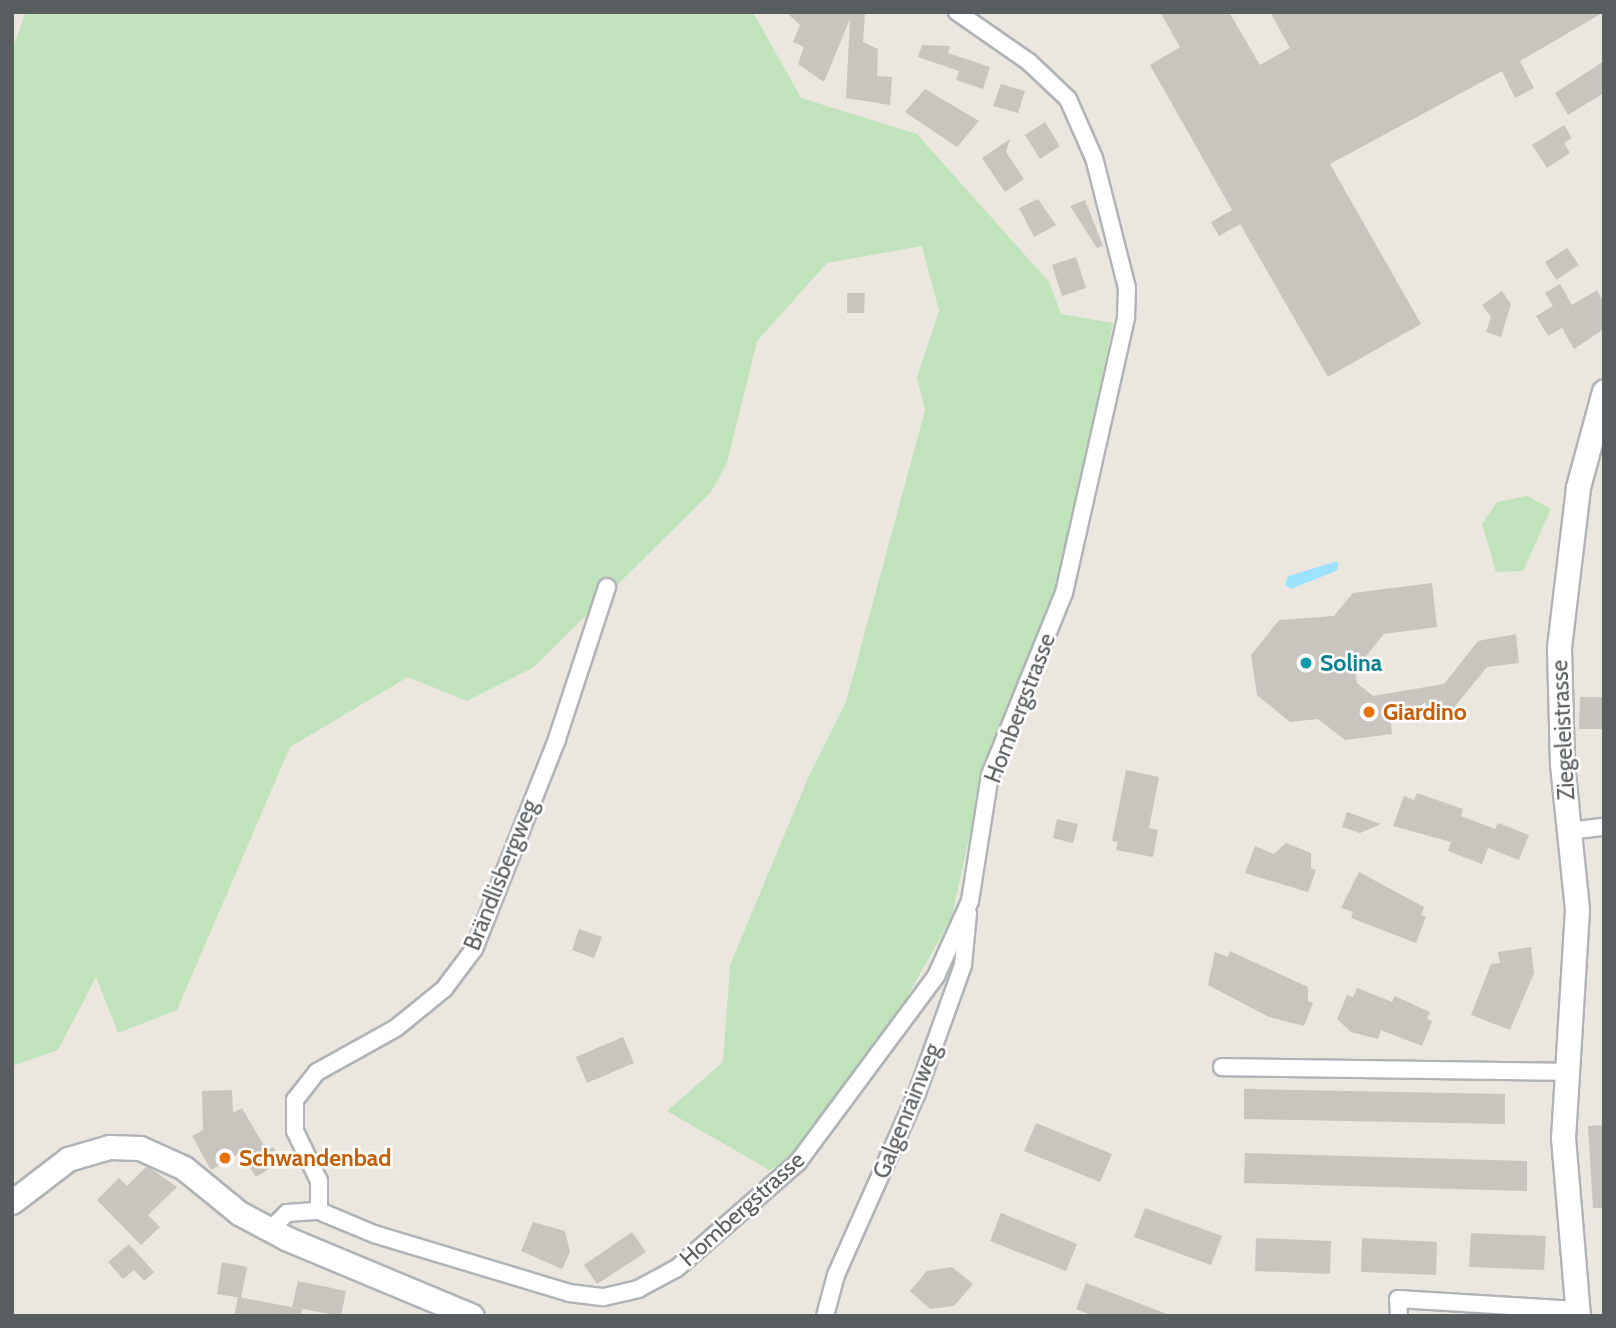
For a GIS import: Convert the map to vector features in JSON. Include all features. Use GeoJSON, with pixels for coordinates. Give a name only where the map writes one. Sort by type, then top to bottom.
{"type":"FeatureCollection","features":[{"type":"Feature","properties":{"kind":"street","name":"Hombergstrasse"},"geometry":{"type":"LineString","coordinates":[[270,1230],[287,1213],[319,1211],[374,1234],[569,1293],[604,1297],[639,1289],[677,1268],[798,1162],[936,976],[970,901],[990,775],[1064,593],[1126,317],[1127,288],[1094,158],[1068,99],[1046,75],[957,12]]}},
{"type":"Feature","properties":{"kind":"street","name":"Ziegeleistrasse"},"geometry":{"type":"LineString","coordinates":[[1578,1313],[1563,1144],[1578,939],[1559,647],[1574,509],[1604,391]]}},
{"type":"Feature","properties":{"kind":"street","name":"Brändlisbergweg"},"geometry":{"type":"LineString","coordinates":[[319,1211],[319,1181],[295,1131],[295,1100],[317,1072],[396,1028],[444,989],[474,949],[557,739],[607,587]]}},
{"type":"Feature","properties":{"kind":"street"},"geometry":{"type":"LineString","coordinates":[[1569,831],[1604,827]]}},
{"type":"Feature","properties":{"kind":"street","name":"Galgenrainweg"},"geometry":{"type":"LineString","coordinates":[[825,1316],[836,1276],[917,1093],[963,965],[970,901]]}},
{"type":"Feature","properties":{"kind":"street"},"geometry":{"type":"LineString","coordinates":[[1222,1067],[1567,1072]]}},
{"type":"Feature","properties":{"kind":"street"},"geometry":{"type":"LineString","coordinates":[[12,1202],[68,1160],[130,1147],[160,1154],[184,1168],[270,1230],[472,1316]]}},
{"type":"Feature","properties":{"kind":"street"},"geometry":{"type":"LineString","coordinates":[[1399,1316],[1398,1299],[1578,1313]]}},
{"type":"Feature","properties":{"kind":"green space"},"geometry":{"type":"Polygon","coordinates":[[[26,12],[753,12],[801,98],[917,134],[1049,282],[1061,314],[1113,323],[1058,591],[985,768],[951,919],[877,1050],[790,1160],[769,1170],[667,1111],[723,1062],[730,965],[808,778],[846,702],[925,410],[917,377],[939,311],[922,246],[827,263],[757,341],[727,463],[711,492],[534,667],[467,701],[408,677],[290,747],[177,1010],[118,1033],[96,977],[58,1050],[12,1066],[12,49],[26,12]]]}},
{"type":"Feature","properties":{"kind":"green space"},"geometry":{"type":"Polygon","coordinates":[[[1527,496],[1551,509],[1523,571],[1496,572],[1482,524],[1497,502],[1527,496]]]}},
{"type":"Feature","properties":{"kind":"water"},"geometry":{"type":"Polygon","coordinates":[[[1338,561],[1338,570],[1291,589],[1285,585],[1288,576],[1338,561]]]}},
{"type":"Feature","properties":{"kind":"building"},"geometry":{"type":"Polygon","coordinates":[[[786,12],[865,12],[863,42],[878,49],[877,76],[892,77],[890,105],[846,98],[850,19],[824,82],[798,64],[804,47],[793,42],[800,25],[786,12]]]}},
{"type":"Feature","properties":{"kind":"building"},"geometry":{"type":"Polygon","coordinates":[[[1160,12],[1229,12],[1260,65],[1290,48],[1270,12],[1604,12],[1520,61],[1534,88],[1515,98],[1502,71],[1330,164],[1421,324],[1328,377],[1240,224],[1219,236],[1211,222],[1232,210],[1150,65],[1180,47],[1160,12]]]}},
{"type":"Feature","properties":{"kind":"building"},"geometry":{"type":"Polygon","coordinates":[[[922,45],[950,46],[948,53],[990,67],[983,89],[956,80],[959,71],[918,57],[922,45]]]}},
{"type":"Feature","properties":{"kind":"building"},"geometry":{"type":"Polygon","coordinates":[[[1604,61],[1604,93],[1568,115],[1555,93],[1604,61]]]}},
{"type":"Feature","properties":{"kind":"building"},"geometry":{"type":"Polygon","coordinates":[[[1001,84],[1025,91],[1018,113],[993,106],[1001,84]]]}},
{"type":"Feature","properties":{"kind":"building"},"geometry":{"type":"Polygon","coordinates":[[[925,89],[979,121],[957,147],[905,112],[925,89]]]}},
{"type":"Feature","properties":{"kind":"building"},"geometry":{"type":"Polygon","coordinates":[[[1045,122],[1060,146],[1040,159],[1025,135],[1045,122]]]}},
{"type":"Feature","properties":{"kind":"building"},"geometry":{"type":"Polygon","coordinates":[[[1564,125],[1572,138],[1564,143],[1570,153],[1547,168],[1532,145],[1564,125]]]}},
{"type":"Feature","properties":{"kind":"building"},"geometry":{"type":"Polygon","coordinates":[[[1010,139],[1006,152],[1024,179],[1005,192],[982,158],[1010,139]]]}},
{"type":"Feature","properties":{"kind":"building"},"geometry":{"type":"Polygon","coordinates":[[[1038,199],[1056,225],[1034,237],[1019,208],[1038,199]]]}},
{"type":"Feature","properties":{"kind":"building"},"geometry":{"type":"Polygon","coordinates":[[[1085,200],[1103,246],[1097,248],[1070,206],[1085,200]]]}},
{"type":"Feature","properties":{"kind":"building"},"geometry":{"type":"Polygon","coordinates":[[[1567,248],[1579,265],[1556,280],[1545,262],[1567,248]]]}},
{"type":"Feature","properties":{"kind":"building"},"geometry":{"type":"Polygon","coordinates":[[[1076,257],[1086,288],[1062,296],[1052,265],[1076,257]]]}},
{"type":"Feature","properties":{"kind":"building"},"geometry":{"type":"Polygon","coordinates":[[[1560,284],[1572,305],[1597,290],[1604,303],[1604,329],[1574,349],[1562,328],[1548,336],[1536,316],[1553,306],[1545,293],[1560,284]]]}},
{"type":"Feature","properties":{"kind":"building"},"geometry":{"type":"Polygon","coordinates":[[[1502,291],[1511,304],[1501,337],[1486,332],[1491,317],[1482,305],[1502,291]]]}},
{"type":"Feature","properties":{"kind":"building"},"geometry":{"type":"Polygon","coordinates":[[[847,293],[865,293],[864,313],[847,313],[847,293]]]}},
{"type":"Feature","properties":{"kind":"building","name":"Solina"},"geometry":{"type":"Polygon","coordinates":[[[1432,583],[1437,627],[1384,634],[1355,670],[1357,683],[1373,696],[1444,684],[1478,641],[1516,634],[1519,663],[1487,667],[1448,715],[1439,708],[1390,716],[1392,734],[1345,740],[1318,719],[1290,722],[1257,695],[1251,655],[1279,620],[1334,616],[1353,593],[1432,583]]]}},
{"type":"Feature","properties":{"kind":"building"},"geometry":{"type":"Polygon","coordinates":[[[1580,697],[1604,697],[1604,729],[1579,729],[1580,697]]]}},
{"type":"Feature","properties":{"kind":"building"},"geometry":{"type":"Polygon","coordinates":[[[1126,770],[1159,777],[1149,828],[1158,830],[1153,857],[1116,850],[1118,842],[1112,841],[1126,770]]]}},
{"type":"Feature","properties":{"kind":"building"},"geometry":{"type":"Polygon","coordinates":[[[1417,793],[1463,809],[1461,816],[1495,829],[1498,823],[1529,835],[1519,860],[1488,848],[1482,864],[1448,851],[1451,842],[1393,826],[1404,796],[1414,800],[1417,793]]]}},
{"type":"Feature","properties":{"kind":"building"},"geometry":{"type":"Polygon","coordinates":[[[1347,812],[1381,824],[1360,833],[1342,827],[1347,812]]]}},
{"type":"Feature","properties":{"kind":"building"},"geometry":{"type":"Polygon","coordinates":[[[1057,819],[1078,824],[1073,843],[1053,838],[1057,819]]]}},
{"type":"Feature","properties":{"kind":"building"},"geometry":{"type":"Polygon","coordinates":[[[1286,843],[1311,853],[1311,868],[1316,870],[1308,892],[1245,873],[1255,846],[1274,854],[1286,843]]]}},
{"type":"Feature","properties":{"kind":"building"},"geometry":{"type":"Polygon","coordinates":[[[1359,872],[1424,907],[1421,915],[1426,917],[1416,943],[1351,918],[1353,912],[1341,908],[1359,872]]]}},
{"type":"Feature","properties":{"kind":"building"},"geometry":{"type":"Polygon","coordinates":[[[579,929],[602,937],[594,958],[572,950],[579,929]]]}},
{"type":"Feature","properties":{"kind":"building"},"geometry":{"type":"Polygon","coordinates":[[[1531,947],[1534,973],[1510,1030],[1471,1015],[1491,964],[1500,963],[1498,952],[1531,947]]]}},
{"type":"Feature","properties":{"kind":"building"},"geometry":{"type":"Polygon","coordinates":[[[1230,951],[1308,987],[1308,1001],[1313,1003],[1304,1026],[1269,1017],[1208,985],[1215,952],[1228,957],[1230,951]]]}},
{"type":"Feature","properties":{"kind":"building"},"geometry":{"type":"Polygon","coordinates":[[[1357,988],[1392,1002],[1395,996],[1430,1012],[1427,1019],[1432,1021],[1422,1046],[1381,1030],[1378,1039],[1351,1032],[1337,1019],[1347,995],[1353,997],[1357,988]]]}},
{"type":"Feature","properties":{"kind":"building"},"geometry":{"type":"Polygon","coordinates":[[[623,1037],[634,1063],[587,1083],[576,1057],[623,1037]]]}},
{"type":"Feature","properties":{"kind":"building"},"geometry":{"type":"Polygon","coordinates":[[[1244,1089],[1505,1094],[1505,1124],[1244,1119],[1244,1089]]]}},
{"type":"Feature","properties":{"kind":"building"},"geometry":{"type":"Polygon","coordinates":[[[232,1090],[233,1113],[242,1108],[267,1151],[273,1147],[282,1161],[256,1177],[240,1153],[211,1170],[192,1136],[203,1130],[202,1091],[232,1090]]]}},
{"type":"Feature","properties":{"kind":"building"},"geometry":{"type":"Polygon","coordinates":[[[1036,1123],[1112,1154],[1100,1182],[1024,1151],[1036,1123]]]}},
{"type":"Feature","properties":{"kind":"building"},"geometry":{"type":"Polygon","coordinates":[[[1604,1125],[1604,1208],[1593,1208],[1588,1126],[1604,1125]]]}},
{"type":"Feature","properties":{"kind":"building"},"geometry":{"type":"Polygon","coordinates":[[[1245,1153],[1527,1161],[1527,1191],[1244,1183],[1245,1153]]]}},
{"type":"Feature","properties":{"kind":"building"},"geometry":{"type":"Polygon","coordinates":[[[147,1166],[177,1187],[148,1215],[160,1227],[141,1245],[97,1200],[119,1178],[127,1186],[147,1166]]]}},
{"type":"Feature","properties":{"kind":"building"},"geometry":{"type":"Polygon","coordinates":[[[1145,1208],[1222,1236],[1211,1265],[1134,1237],[1145,1208]]]}},
{"type":"Feature","properties":{"kind":"building"},"geometry":{"type":"Polygon","coordinates":[[[1001,1213],[1077,1244],[1066,1271],[990,1241],[1001,1213]]]}},
{"type":"Feature","properties":{"kind":"building"},"geometry":{"type":"Polygon","coordinates":[[[533,1222],[565,1231],[570,1252],[562,1269],[521,1251],[533,1222]]]}},
{"type":"Feature","properties":{"kind":"building"},"geometry":{"type":"Polygon","coordinates":[[[632,1232],[646,1252],[597,1284],[584,1265],[632,1232]]]}},
{"type":"Feature","properties":{"kind":"building"},"geometry":{"type":"Polygon","coordinates":[[[1471,1233],[1546,1236],[1544,1270],[1469,1267],[1471,1233]]]}},
{"type":"Feature","properties":{"kind":"building"},"geometry":{"type":"Polygon","coordinates":[[[1256,1238],[1331,1241],[1330,1274],[1255,1271],[1256,1238]]]}},
{"type":"Feature","properties":{"kind":"building"},"geometry":{"type":"Polygon","coordinates":[[[1362,1238],[1437,1242],[1436,1275],[1361,1272],[1362,1238]]]}},
{"type":"Feature","properties":{"kind":"building"},"geometry":{"type":"Polygon","coordinates":[[[129,1244],[154,1272],[144,1281],[134,1270],[123,1279],[108,1262],[129,1244]]]}},
{"type":"Feature","properties":{"kind":"building"},"geometry":{"type":"Polygon","coordinates":[[[222,1262],[247,1267],[241,1298],[217,1294],[222,1262]]]}},
{"type":"Feature","properties":{"kind":"building"},"geometry":{"type":"Polygon","coordinates":[[[952,1267],[973,1284],[954,1306],[930,1309],[910,1291],[927,1271],[952,1267]]]}},
{"type":"Feature","properties":{"kind":"building"},"geometry":{"type":"Polygon","coordinates":[[[298,1281],[346,1291],[341,1316],[292,1307],[298,1281]]]}},
{"type":"Feature","properties":{"kind":"building"},"geometry":{"type":"Polygon","coordinates":[[[1086,1283],[1170,1316],[1094,1316],[1076,1309],[1086,1283]]]}},
{"type":"Feature","properties":{"kind":"building"},"geometry":{"type":"Polygon","coordinates":[[[238,1297],[302,1309],[301,1316],[234,1316],[238,1297]]]}},
{"type":"Feature","properties":{"kind":"place","name":"Solina"},"geometry":{"type":"Point","coordinates":[1306,663]}},
{"type":"Feature","properties":{"kind":"place","name":"Giardino"},"geometry":{"type":"Point","coordinates":[1369,712]}},
{"type":"Feature","properties":{"kind":"place","name":"Schwandenbad"},"geometry":{"type":"Point","coordinates":[225,1158]}}]}
